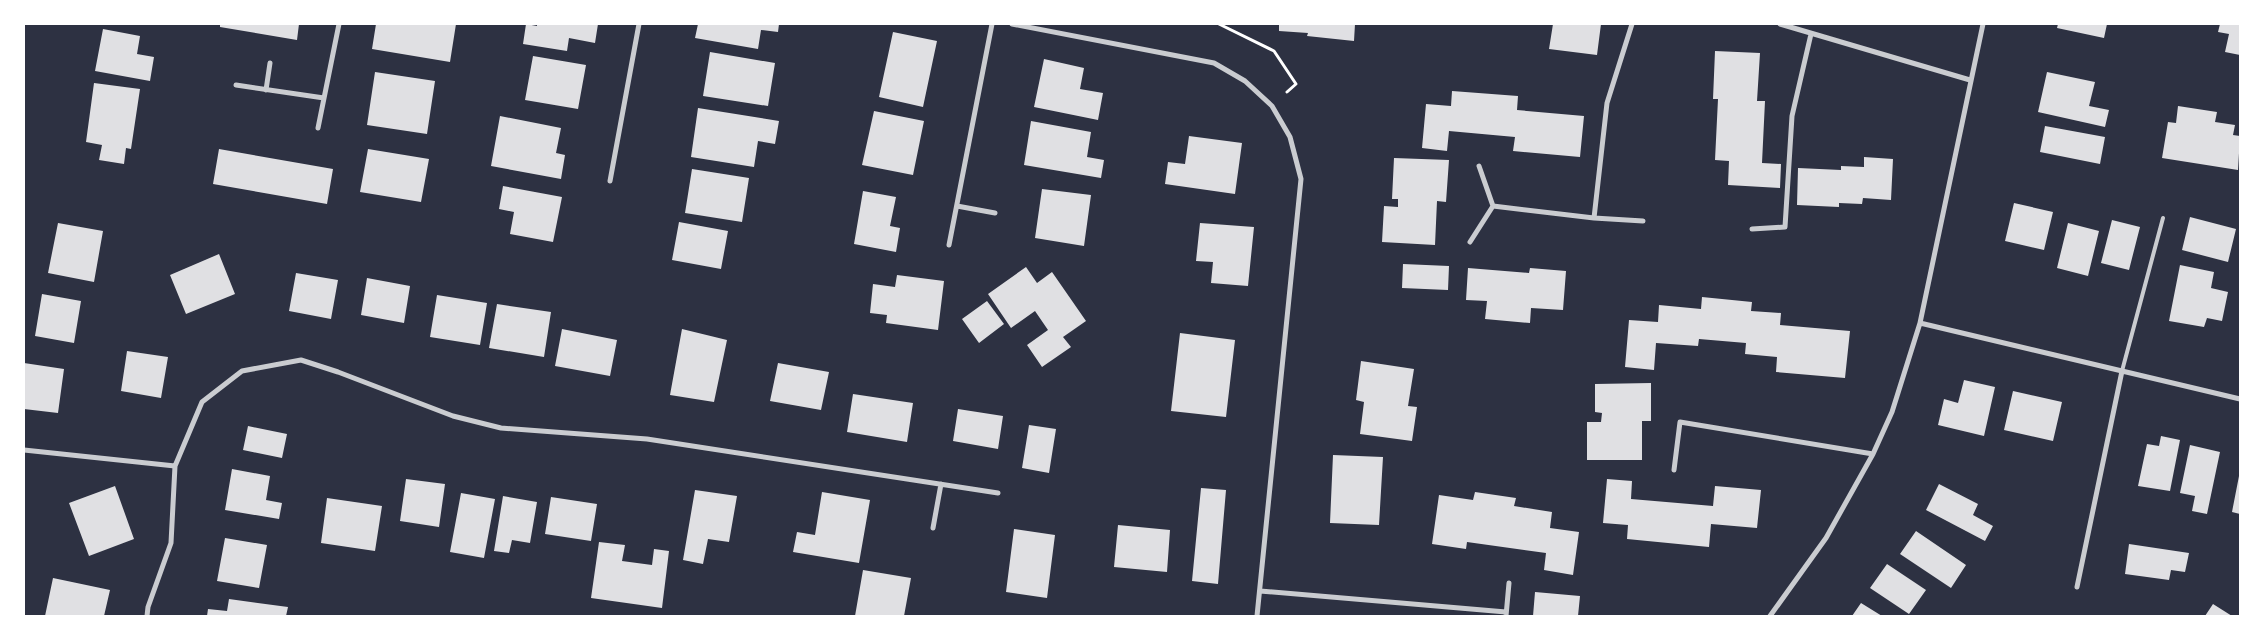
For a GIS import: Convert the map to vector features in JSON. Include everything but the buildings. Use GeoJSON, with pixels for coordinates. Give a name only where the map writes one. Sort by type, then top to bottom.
{"type":"FeatureCollection","features":[{"type":"Feature","properties":{"kind":"street"},"geometry":{"type":"LineString","coordinates":[[318,128],[339,24]]}},
{"type":"Feature","properties":{"kind":"street"},"geometry":{"type":"LineString","coordinates":[[610,181],[639,24]]}},
{"type":"Feature","properties":{"kind":"street"},"geometry":{"type":"LineString","coordinates":[[949,245],[992,24]]}},
{"type":"Feature","properties":{"kind":"street"},"geometry":{"type":"LineString","coordinates":[[1012,24],[1214,63],[1245,81],[1272,106],[1290,137],[1301,179],[1258,616]]}},
{"type":"Feature","properties":{"kind":"street"},"geometry":{"type":"LineString","coordinates":[[1046,30],[1048,24]]}},
{"type":"Feature","properties":{"kind":"street"},"geometry":{"type":"LineString","coordinates":[[1594,218],[1607,103],[1632,24]]}},
{"type":"Feature","properties":{"kind":"street"},"geometry":{"type":"LineString","coordinates":[[1780,24],[1970,80]]}},
{"type":"Feature","properties":{"kind":"street"},"geometry":{"type":"LineString","coordinates":[[1770,616],[1826,538],[1873,454],[1892,412],[1920,323],[1983,24]]}},
{"type":"Feature","properties":{"kind":"street"},"geometry":{"type":"LineString","coordinates":[[1752,229],[1785,227],[1792,116],[1811,34]]}},
{"type":"Feature","properties":{"kind":"street"},"geometry":{"type":"LineString","coordinates":[[266,90],[270,62]]}},
{"type":"Feature","properties":{"kind":"street"},"geometry":{"type":"LineString","coordinates":[[236,85],[324,98]]}},
{"type":"Feature","properties":{"kind":"street"},"geometry":{"type":"LineString","coordinates":[[1480,166],[1493,206]]}},
{"type":"Feature","properties":{"kind":"street"},"geometry":{"type":"LineString","coordinates":[[957,206],[995,213]]}},
{"type":"Feature","properties":{"kind":"street"},"geometry":{"type":"LineString","coordinates":[[1493,206],[1594,218],[1643,221]]}},
{"type":"Feature","properties":{"kind":"street"},"geometry":{"type":"LineString","coordinates":[[1470,242],[1493,206]]}},
{"type":"Feature","properties":{"kind":"street"},"geometry":{"type":"LineString","coordinates":[[1920,323],[2240,399]]}},
{"type":"Feature","properties":{"kind":"street"},"geometry":{"type":"LineString","coordinates":[[147,616],[148,607],[171,543],[175,466],[202,402],[242,371],[301,360],[338,372],[453,416],[501,428],[647,439],[998,493]]}},
{"type":"Feature","properties":{"kind":"street"},"geometry":{"type":"LineString","coordinates":[[2077,586],[2122,371]]}},
{"type":"Feature","properties":{"kind":"street"},"geometry":{"type":"LineString","coordinates":[[1674,470],[1680,422],[1873,454]]}},
{"type":"Feature","properties":{"kind":"street"},"geometry":{"type":"LineString","coordinates":[[24,450],[175,466]]}},
{"type":"Feature","properties":{"kind":"street"},"geometry":{"type":"LineString","coordinates":[[933,528],[941,484]]}},
{"type":"Feature","properties":{"kind":"street"},"geometry":{"type":"LineString","coordinates":[[1260,591],[1506,614],[1508,583]]}},
{"type":"Feature","properties":{"kind":"lane"},"geometry":{"type":"LineString","coordinates":[[2122,371],[2163,218]]}},
{"type":"Feature","properties":{"kind":"path"},"geometry":{"type":"LineString","coordinates":[[1219,24],[1274,51],[1296,84],[1272,106]]}}]}
